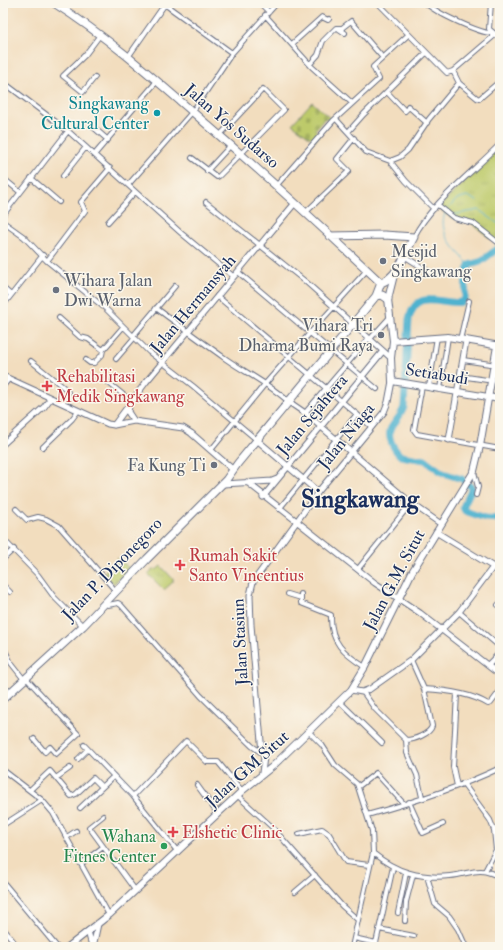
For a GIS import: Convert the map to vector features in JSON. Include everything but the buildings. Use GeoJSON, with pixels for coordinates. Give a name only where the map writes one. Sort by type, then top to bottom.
{"type":"FeatureCollection","features":[{"type":"Feature","properties":{"kind":"main road","name":"Jalan Yos Sudarso"},"geometry":{"type":"LineString","coordinates":[[54,3],[100,35],[193,111],[241,153],[381,283]]}},
{"type":"Feature","properties":{"kind":"main road"},"geometry":{"type":"LineString","coordinates":[[330,236],[384,235],[414,237],[394,275],[388,299],[393,341],[448,337],[498,346]]}},
{"type":"Feature","properties":{"kind":"main road"},"geometry":{"type":"LineString","coordinates":[[341,245],[346,236]]}},
{"type":"Feature","properties":{"kind":"main road"},"geometry":{"type":"LineString","coordinates":[[238,463],[376,296],[381,283],[394,275]]}},
{"type":"Feature","properties":{"kind":"main road"},"geometry":{"type":"LineString","coordinates":[[376,296],[382,295],[388,299]]}},
{"type":"Feature","properties":{"kind":"main road","name":"Setiabudi"},"geometry":{"type":"LineString","coordinates":[[393,341],[391,358],[392,381],[500,399]]}},
{"type":"Feature","properties":{"kind":"main road","name":"Jalan G.M. Situt"},"geometry":{"type":"LineString","coordinates":[[351,690],[365,667],[424,550],[473,473],[480,446],[498,346]]}},
{"type":"Feature","properties":{"kind":"main road","name":"Jalan P. Diponegoro"},"geometry":{"type":"LineString","coordinates":[[3,699],[80,623],[89,617],[114,589],[231,468],[238,463]]}},
{"type":"Feature","properties":{"kind":"main road","name":"Jalan P. Diponegoro"},"geometry":{"type":"LineString","coordinates":[[3,694],[24,677],[89,617],[222,484],[238,463]]}},
{"type":"Feature","properties":{"kind":"main road","name":"Jalan GM Situt"},"geometry":{"type":"LineString","coordinates":[[68,947],[109,915],[240,793],[273,766],[310,732],[351,690]]}},
{"type":"Feature","properties":{"kind":"street"},"geometry":{"type":"LineString","coordinates":[[128,57],[165,3],[232,52]]}},
{"type":"Feature","properties":{"kind":"street"},"geometry":{"type":"LineString","coordinates":[[260,3],[292,44],[310,64],[352,103]]}},
{"type":"Feature","properties":{"kind":"street"},"geometry":{"type":"LineString","coordinates":[[128,185],[193,111],[232,52],[277,3]]}},
{"type":"Feature","properties":{"kind":"street"},"geometry":{"type":"LineString","coordinates":[[378,3],[446,72],[453,71],[494,34]]}},
{"type":"Feature","properties":{"kind":"street"},"geometry":{"type":"LineString","coordinates":[[492,3],[488,27],[489,30],[500,38]]}},
{"type":"Feature","properties":{"kind":"street"},"geometry":{"type":"LineString","coordinates":[[495,3],[500,5]]}},
{"type":"Feature","properties":{"kind":"street"},"geometry":{"type":"LineString","coordinates":[[428,4],[481,31],[494,34]]}},
{"type":"Feature","properties":{"kind":"street"},"geometry":{"type":"LineString","coordinates":[[292,44],[322,17],[328,20],[329,19]]}},
{"type":"Feature","properties":{"kind":"street"},"geometry":{"type":"LineString","coordinates":[[310,64],[318,55],[323,41],[338,27],[342,28],[351,21],[382,58]]}},
{"type":"Feature","properties":{"kind":"street"},"geometry":{"type":"LineString","coordinates":[[338,27],[345,34]]}},
{"type":"Feature","properties":{"kind":"street"},"geometry":{"type":"LineString","coordinates":[[95,77],[84,91],[81,92],[63,76],[85,55],[100,35]]}},
{"type":"Feature","properties":{"kind":"street"},"geometry":{"type":"LineString","coordinates":[[276,186],[336,119],[379,79],[373,68],[408,35]]}},
{"type":"Feature","properties":{"kind":"street"},"geometry":{"type":"LineString","coordinates":[[348,132],[426,53]]}},
{"type":"Feature","properties":{"kind":"street"},"geometry":{"type":"LineString","coordinates":[[453,71],[459,83],[478,99],[500,82]]}},
{"type":"Feature","properties":{"kind":"street"},"geometry":{"type":"LineString","coordinates":[[95,154],[157,81]]}},
{"type":"Feature","properties":{"kind":"street"},"geometry":{"type":"LineString","coordinates":[[3,82],[68,131],[180,233],[233,276]]}},
{"type":"Feature","properties":{"kind":"street"},"geometry":{"type":"LineString","coordinates":[[390,161],[404,155],[459,83]]}},
{"type":"Feature","properties":{"kind":"street"},"geometry":{"type":"LineString","coordinates":[[192,158],[217,177],[284,110],[263,89],[220,135]]}},
{"type":"Feature","properties":{"kind":"street"},"geometry":{"type":"LineString","coordinates":[[387,92],[405,111],[408,106],[427,123]]}},
{"type":"Feature","properties":{"kind":"street"},"geometry":{"type":"LineString","coordinates":[[336,119],[368,154],[390,161],[406,181],[434,209]]}},
{"type":"Feature","properties":{"kind":"street"},"geometry":{"type":"LineString","coordinates":[[92,126],[108,140]]}},
{"type":"Feature","properties":{"kind":"street"},"geometry":{"type":"LineString","coordinates":[[3,215],[68,131]]}},
{"type":"Feature","properties":{"kind":"street"},"geometry":{"type":"LineString","coordinates":[[305,213],[349,171],[337,159],[354,138]]}},
{"type":"Feature","properties":{"kind":"street"},"geometry":{"type":"LineString","coordinates":[[414,237],[423,221],[434,209],[440,207],[500,144]]}},
{"type":"Feature","properties":{"kind":"street"},"geometry":{"type":"LineString","coordinates":[[208,171],[231,145]]}},
{"type":"Feature","properties":{"kind":"street"},"geometry":{"type":"LineString","coordinates":[[63,176],[86,147]]}},
{"type":"Feature","properties":{"kind":"street"},"geometry":{"type":"LineString","coordinates":[[47,261],[85,211],[81,202],[110,168]]}},
{"type":"Feature","properties":{"kind":"street"},"geometry":{"type":"LineString","coordinates":[[3,178],[20,192]]}},
{"type":"Feature","properties":{"kind":"street"},"geometry":{"type":"LineString","coordinates":[[31,178],[59,202]]}},
{"type":"Feature","properties":{"kind":"street"},"geometry":{"type":"LineString","coordinates":[[108,222],[135,192]]}},
{"type":"Feature","properties":{"kind":"street"},"geometry":{"type":"LineString","coordinates":[[206,202],[306,282],[352,324]]}},
{"type":"Feature","properties":{"kind":"street","name":"Jalan Hermansyah"},"geometry":{"type":"LineString","coordinates":[[114,425],[162,363],[295,203]]}},
{"type":"Feature","properties":{"kind":"street"},"geometry":{"type":"LineString","coordinates":[[440,207],[450,216],[473,223],[500,244]]}},
{"type":"Feature","properties":{"kind":"street"},"geometry":{"type":"LineString","coordinates":[[3,222],[14,229],[43,255],[47,261],[106,309],[133,337],[162,363],[193,386],[318,492]]}},
{"type":"Feature","properties":{"kind":"street"},"geometry":{"type":"LineString","coordinates":[[5,303],[43,255]]}},
{"type":"Feature","properties":{"kind":"street"},"geometry":{"type":"LineString","coordinates":[[404,255],[431,273]]}},
{"type":"Feature","properties":{"kind":"street"},"geometry":{"type":"LineString","coordinates":[[211,450],[265,384],[310,333],[335,308],[367,270]]}},
{"type":"Feature","properties":{"kind":"street"},"geometry":{"type":"LineString","coordinates":[[238,272],[346,365],[377,389]]}},
{"type":"Feature","properties":{"kind":"street"},"geometry":{"type":"LineString","coordinates":[[116,359],[175,286]]}},
{"type":"Feature","properties":{"kind":"street"},"geometry":{"type":"LineString","coordinates":[[3,288],[11,295]]}},
{"type":"Feature","properties":{"kind":"street"},"geometry":{"type":"LineString","coordinates":[[217,296],[372,427]]}},
{"type":"Feature","properties":{"kind":"street"},"geometry":{"type":"LineString","coordinates":[[450,440],[463,360],[463,340],[469,301]]}},
{"type":"Feature","properties":{"kind":"street"},"geometry":{"type":"LineString","coordinates":[[156,308],[305,413],[411,503],[441,524]]}},
{"type":"Feature","properties":{"kind":"street"},"geometry":{"type":"LineString","coordinates":[[305,413],[369,338],[390,317]]}},
{"type":"Feature","properties":{"kind":"street"},"geometry":{"type":"LineString","coordinates":[[59,318],[80,337],[88,339],[103,350]]}},
{"type":"Feature","properties":{"kind":"street","name":"Setiabudi"},"geometry":{"type":"LineString","coordinates":[[352,324],[391,358]]}},
{"type":"Feature","properties":{"kind":"street"},"geometry":{"type":"LineString","coordinates":[[86,360],[90,363],[94,363],[102,355],[103,350],[123,327]]}},
{"type":"Feature","properties":{"kind":"street"},"geometry":{"type":"LineString","coordinates":[[429,387],[437,337]]}},
{"type":"Feature","properties":{"kind":"street"},"geometry":{"type":"LineString","coordinates":[[440,389],[448,337]]}},
{"type":"Feature","properties":{"kind":"street","name":"Jalan Sejahtera"},"geometry":{"type":"LineString","coordinates":[[263,497],[383,351]]}},
{"type":"Feature","properties":{"kind":"street"},"geometry":{"type":"LineString","coordinates":[[463,360],[490,364]]}},
{"type":"Feature","properties":{"kind":"street"},"geometry":{"type":"LineString","coordinates":[[31,361],[46,371],[67,390],[68,392],[62,403]]}},
{"type":"Feature","properties":{"kind":"street"},"geometry":{"type":"LineString","coordinates":[[3,376],[50,399],[114,425],[134,421],[183,428],[231,468]]}},
{"type":"Feature","properties":{"kind":"street"},"geometry":{"type":"LineString","coordinates":[[460,376],[487,380]]}},
{"type":"Feature","properties":{"kind":"street"},"geometry":{"type":"LineString","coordinates":[[3,386],[9,379]]}},
{"type":"Feature","properties":{"kind":"street"},"geometry":{"type":"LineString","coordinates":[[105,380],[131,402],[128,411],[134,421]]}},
{"type":"Feature","properties":{"kind":"street","name":"Jalan Niaga"},"geometry":{"type":"LineString","coordinates":[[296,522],[318,492],[352,452],[387,406],[392,381]]}},
{"type":"Feature","properties":{"kind":"street"},"geometry":{"type":"LineString","coordinates":[[422,386],[415,433],[500,449]]}},
{"type":"Feature","properties":{"kind":"street"},"geometry":{"type":"LineString","coordinates":[[3,444],[44,407],[50,399]]}},
{"type":"Feature","properties":{"kind":"street"},"geometry":{"type":"LineString","coordinates":[[43,447],[72,420],[78,411]]}},
{"type":"Feature","properties":{"kind":"street"},"geometry":{"type":"LineString","coordinates":[[279,509],[357,414]]}},
{"type":"Feature","properties":{"kind":"street"},"geometry":{"type":"LineString","coordinates":[[473,473],[478,487],[476,495]]}},
{"type":"Feature","properties":{"kind":"street"},"geometry":{"type":"LineString","coordinates":[[222,484],[272,481],[278,479]]}},
{"type":"Feature","properties":{"kind":"street"},"geometry":{"type":"LineString","coordinates":[[247,482],[263,497],[398,599],[420,613],[500,675]]}},
{"type":"Feature","properties":{"kind":"street"},"geometry":{"type":"LineString","coordinates":[[358,569],[411,503]]}},
{"type":"Feature","properties":{"kind":"street"},"geometry":{"type":"LineString","coordinates":[[16,509],[27,520],[35,517],[46,519],[61,528],[114,589]]}},
{"type":"Feature","properties":{"kind":"street","name":"Jalan Stasiun"},"geometry":{"type":"LineString","coordinates":[[262,774],[263,755],[252,643],[250,595],[257,575],[296,522]]}},
{"type":"Feature","properties":{"kind":"street"},"geometry":{"type":"LineString","coordinates":[[436,532],[500,571]]}},
{"type":"Feature","properties":{"kind":"street"},"geometry":{"type":"LineString","coordinates":[[3,539],[38,575],[48,591],[80,623]]}},
{"type":"Feature","properties":{"kind":"street"},"geometry":{"type":"LineString","coordinates":[[3,559],[14,549]]}},
{"type":"Feature","properties":{"kind":"street"},"geometry":{"type":"LineString","coordinates":[[351,690],[363,692],[382,682],[411,660],[459,612],[493,567]]}},
{"type":"Feature","properties":{"kind":"street"},"geometry":{"type":"LineString","coordinates":[[3,585],[10,592]]}},
{"type":"Feature","properties":{"kind":"street"},"geometry":{"type":"LineString","coordinates":[[288,594],[301,596],[301,603],[331,615],[332,630],[335,642],[342,651],[365,667]]}},
{"type":"Feature","properties":{"kind":"street"},"geometry":{"type":"LineString","coordinates":[[108,605],[118,603],[121,605],[201,696],[273,766]]}},
{"type":"Feature","properties":{"kind":"street"},"geometry":{"type":"LineString","coordinates":[[459,612],[500,648]]}},
{"type":"Feature","properties":{"kind":"street"},"geometry":{"type":"LineString","coordinates":[[3,646],[11,663],[78,734],[56,754],[50,747],[45,752],[34,739]]}},
{"type":"Feature","properties":{"kind":"street"},"geometry":{"type":"LineString","coordinates":[[488,666],[500,653]]}},
{"type":"Feature","properties":{"kind":"street"},"geometry":{"type":"LineString","coordinates":[[406,740],[415,738],[431,730],[432,726],[424,689],[411,660]]}},
{"type":"Feature","properties":{"kind":"street"},"geometry":{"type":"LineString","coordinates":[[424,689],[480,699],[488,704],[491,703],[500,691]]}},
{"type":"Feature","properties":{"kind":"street"},"geometry":{"type":"LineString","coordinates":[[363,692],[375,708],[406,740],[407,753],[417,775],[422,798]]}},
{"type":"Feature","properties":{"kind":"street"},"geometry":{"type":"LineString","coordinates":[[456,784],[453,767],[457,694]]}},
{"type":"Feature","properties":{"kind":"street"},"geometry":{"type":"LineString","coordinates":[[340,702],[382,743]]}},
{"type":"Feature","properties":{"kind":"street"},"geometry":{"type":"LineString","coordinates":[[310,732],[322,745],[335,765],[358,786],[372,831],[373,853],[369,865],[352,947]]}},
{"type":"Feature","properties":{"kind":"street"},"geometry":{"type":"LineString","coordinates":[[133,796],[186,741],[207,762],[218,762],[240,793],[342,906],[358,920]]}},
{"type":"Feature","properties":{"kind":"street"},"geometry":{"type":"LineString","coordinates":[[84,745],[133,796],[178,852]]}},
{"type":"Feature","properties":{"kind":"street"},"geometry":{"type":"LineString","coordinates":[[78,759],[88,749]]}},
{"type":"Feature","properties":{"kind":"street"},"geometry":{"type":"LineString","coordinates":[[56,778],[70,768]]}},
{"type":"Feature","properties":{"kind":"street"},"geometry":{"type":"LineString","coordinates":[[367,815],[403,802],[409,802],[422,798],[500,768]]}},
{"type":"Feature","properties":{"kind":"street"},"geometry":{"type":"LineString","coordinates":[[3,770],[42,800],[53,813],[82,863],[109,915]]}},
{"type":"Feature","properties":{"kind":"street"},"geometry":{"type":"LineString","coordinates":[[30,790],[50,771],[71,796],[76,794],[93,778],[102,787]]}},
{"type":"Feature","properties":{"kind":"street"},"geometry":{"type":"LineString","coordinates":[[358,786],[376,773],[403,802]]}},
{"type":"Feature","properties":{"kind":"street"},"geometry":{"type":"LineString","coordinates":[[80,808],[114,776]]}},
{"type":"Feature","properties":{"kind":"street"},"geometry":{"type":"LineString","coordinates":[[463,783],[490,820],[494,830],[496,850],[485,870]]}},
{"type":"Feature","properties":{"kind":"street"},"geometry":{"type":"LineString","coordinates":[[197,785],[218,814]]}},
{"type":"Feature","properties":{"kind":"street"},"geometry":{"type":"LineString","coordinates":[[3,825],[42,800]]}},
{"type":"Feature","properties":{"kind":"street"},"geometry":{"type":"LineString","coordinates":[[409,802],[423,833],[443,824]]}},
{"type":"Feature","properties":{"kind":"street"},"geometry":{"type":"LineString","coordinates":[[102,816],[89,826],[135,890]]}},
{"type":"Feature","properties":{"kind":"street"},"geometry":{"type":"LineString","coordinates":[[299,834],[322,829],[329,834],[346,862],[369,865]]}},
{"type":"Feature","properties":{"kind":"street"},"geometry":{"type":"LineString","coordinates":[[494,830],[500,830]]}},
{"type":"Feature","properties":{"kind":"street"},"geometry":{"type":"LineString","coordinates":[[67,837],[76,831]]}},
{"type":"Feature","properties":{"kind":"street"},"geometry":{"type":"LineString","coordinates":[[82,863],[103,847]]}},
{"type":"Feature","properties":{"kind":"street"},"geometry":{"type":"LineString","coordinates":[[373,853],[393,868],[413,875],[449,876],[485,870],[500,877]]}},
{"type":"Feature","properties":{"kind":"street"},"geometry":{"type":"LineString","coordinates":[[354,938],[376,942],[393,868]]}},
{"type":"Feature","properties":{"kind":"street"},"geometry":{"type":"LineString","coordinates":[[398,914],[406,873]]}},
{"type":"Feature","properties":{"kind":"street"},"geometry":{"type":"LineString","coordinates":[[295,892],[315,875]]}},
{"type":"Feature","properties":{"kind":"street"},"geometry":{"type":"LineString","coordinates":[[405,921],[406,902],[413,875]]}},
{"type":"Feature","properties":{"kind":"street"},"geometry":{"type":"LineString","coordinates":[[427,876],[435,904],[449,916],[458,929],[466,947]]}},
{"type":"Feature","properties":{"kind":"street"},"geometry":{"type":"LineString","coordinates":[[3,882],[57,947]]}},
{"type":"Feature","properties":{"kind":"street"},"geometry":{"type":"LineString","coordinates":[[500,906],[500,912]]}},
{"type":"Feature","properties":{"kind":"street"},"geometry":{"type":"LineString","coordinates":[[93,947],[98,924]]}},
{"type":"Feature","properties":{"kind":"street"},"geometry":{"type":"LineString","coordinates":[[3,928],[18,947]]}},
{"type":"Feature","properties":{"kind":"street"},"geometry":{"type":"LineString","coordinates":[[379,929],[414,936]]}},
{"type":"Feature","properties":{"kind":"street"},"geometry":{"type":"LineString","coordinates":[[88,931],[93,947]]}},
{"type":"Feature","properties":{"kind":"green space"},"geometry":{"type":"Polygon","coordinates":[[[312,102],[332,120],[330,122],[325,118],[315,130],[320,134],[315,141],[292,124],[312,102]]]}},
{"type":"Feature","properties":{"kind":"green space"},"geometry":{"type":"Polygon","coordinates":[[[500,146],[500,241],[497,244],[470,222],[452,218],[438,208],[500,146]]]}},
{"type":"Feature","properties":{"kind":"green space"},"geometry":{"type":"Polygon","coordinates":[[[118,558],[129,568],[114,584],[103,573],[118,558]]]}},
{"type":"Feature","properties":{"kind":"green space"},"geometry":{"type":"Polygon","coordinates":[[[161,566],[173,579],[173,582],[164,590],[148,574],[154,568],[156,570],[161,566]]]}},
{"type":"Feature","properties":{"kind":"waterway"},"geometry":{"type":"LineString","coordinates":[[447,210],[457,199],[467,196],[477,201]]}},
{"type":"Feature","properties":{"kind":"waterway"},"geometry":{"type":"LineString","coordinates":[[452,215],[479,210],[500,225]]}},
{"type":"Feature","properties":{"kind":"waterway"},"geometry":{"type":"LineString","coordinates":[[445,213],[443,221],[446,235],[469,265]]}},
{"type":"Feature","properties":{"kind":"waterway"},"geometry":{"type":"LineString","coordinates":[[500,247],[480,262],[469,265],[466,274],[465,299],[461,302],[454,303],[424,300],[418,303],[413,309],[409,319],[404,407],[390,432],[390,439],[396,451],[401,456],[425,460],[443,473],[462,479],[472,488],[463,507],[465,511],[485,518],[500,519]]}},
{"type":"Feature","properties":{"kind":"place","name":"Singkawang Cultural Center"},"geometry":{"type":"Point","coordinates":[157,113]}},
{"type":"Feature","properties":{"kind":"place","name":"Mesjid Singkawang"},"geometry":{"type":"Point","coordinates":[383,261]}},
{"type":"Feature","properties":{"kind":"place","name":"Wihara Jalan Dwi Warna"},"geometry":{"type":"Point","coordinates":[56,290]}},
{"type":"Feature","properties":{"kind":"place","name":"Vihara Tri Dharma Bumi Raya"},"geometry":{"type":"Point","coordinates":[381,335]}},
{"type":"Feature","properties":{"kind":"place","name":"Rehabilitasi Medik Singkawang"},"geometry":{"type":"Point","coordinates":[47,386]}},
{"type":"Feature","properties":{"kind":"place","name":"Fa Kung Ti"},"geometry":{"type":"Point","coordinates":[214,465]}},
{"type":"Feature","properties":{"kind":"place","name":"Rumah Sakit Santo Vincentius"},"geometry":{"type":"Point","coordinates":[180,565]}},
{"type":"Feature","properties":{"kind":"place","name":"Elshetic Clinic"},"geometry":{"type":"Point","coordinates":[173,832]}},
{"type":"Feature","properties":{"kind":"place","name":"Wahana Fitnes Center"},"geometry":{"type":"Point","coordinates":[164,846]}},
{"type":"Feature","properties":{"kind":"district","name":"Singkawang"},"geometry":{"type":"Point","coordinates":[360,499]}}]}
